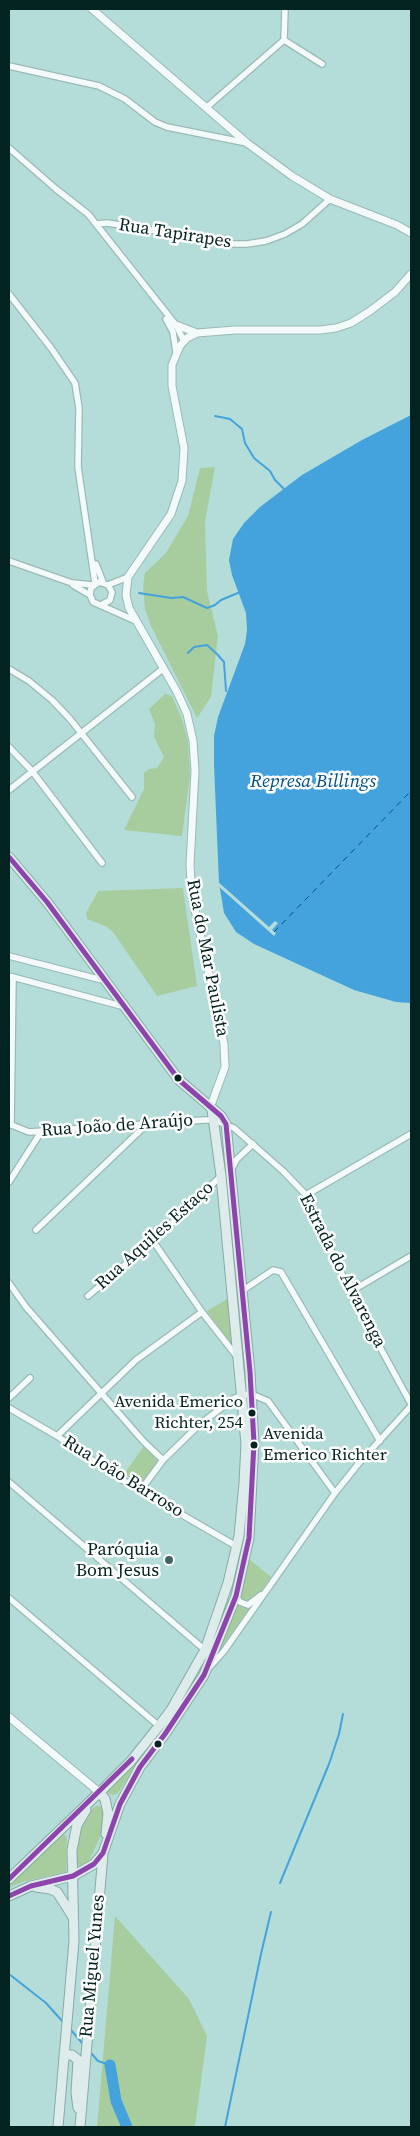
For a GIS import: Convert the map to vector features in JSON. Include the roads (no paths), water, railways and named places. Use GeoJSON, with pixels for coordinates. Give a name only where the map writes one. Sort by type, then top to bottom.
{"type":"FeatureCollection","features":[{"type":"Feature","properties":{"kind":"main road","name":"Estrada do Alvarenga"},"geometry":{"type":"LineString","coordinates":[[9,857],[47,902],[179,1080],[221,1116],[226,1124]]}},
{"type":"Feature","properties":{"kind":"main road"},"geometry":{"type":"LineString","coordinates":[[9,1896],[31,1886],[73,1876],[88,1868],[103,1853],[124,1794],[140,1767],[165,1734],[204,1675],[236,1596],[249,1538],[254,1485],[254,1443],[247,1394],[238,1359],[221,1176],[211,1109]]}},
{"type":"Feature","properties":{"kind":"main road"},"geometry":{"type":"LineString","coordinates":[[10,1876],[131,1760],[159,1726],[205,1650],[228,1583],[236,1546],[244,1483],[247,1394],[242,1291],[232,1170],[226,1124]]}},
{"type":"Feature","properties":{"kind":"main road","name":"Rua Miguel Yunes"},"geometry":{"type":"LineString","coordinates":[[58,2127],[75,1922],[72,1850],[74,1835],[82,1816],[99,1792],[105,1799],[108,1813],[80,2124]]}},
{"type":"Feature","properties":{"kind":"main road"},"geometry":{"type":"LineString","coordinates":[[31,1886],[57,1892],[69,1909],[75,1922]]}},
{"type":"Feature","properties":{"kind":"main road"},"geometry":{"type":"LineString","coordinates":[[64,2055],[72,2055],[78,2060],[76,2093],[80,2124]]}},
{"type":"Feature","properties":{"kind":"street"},"geometry":{"type":"LineString","coordinates":[[92,9],[247,143],[292,176],[330,199],[397,225],[411,233]]}},
{"type":"Feature","properties":{"kind":"street"},"geometry":{"type":"LineString","coordinates":[[207,107],[284,40],[286,34],[285,9]]}},
{"type":"Feature","properties":{"kind":"street"},"geometry":{"type":"LineString","coordinates":[[284,40],[322,64]]}},
{"type":"Feature","properties":{"kind":"street"},"geometry":{"type":"LineString","coordinates":[[9,66],[99,86],[126,99],[155,122],[167,127],[247,143]]}},
{"type":"Feature","properties":{"kind":"street"},"geometry":{"type":"LineString","coordinates":[[9,148],[88,214],[160,308],[176,325],[184,341]]}},
{"type":"Feature","properties":{"kind":"street","name":"Rua Tapirapes"},"geometry":{"type":"LineString","coordinates":[[96,224],[107,223],[134,227],[228,244],[247,244],[266,241],[285,234],[302,224],[330,199]]}},
{"type":"Feature","properties":{"kind":"street"},"geometry":{"type":"LineString","coordinates":[[176,325],[197,333],[235,330],[320,330],[336,328],[350,323],[370,311],[395,292],[411,274]]}},
{"type":"Feature","properties":{"kind":"street"},"geometry":{"type":"LineString","coordinates":[[9,294],[46,340],[75,383],[79,408],[78,467],[93,557],[94,584],[90,595]]}},
{"type":"Feature","properties":{"kind":"street"},"geometry":{"type":"LineString","coordinates":[[72,583],[105,584],[128,578],[171,514],[182,481],[184,448],[171,374],[176,352],[173,332],[160,308]]}},
{"type":"Feature","properties":{"kind":"street"},"geometry":{"type":"LineString","coordinates":[[176,352],[184,341],[197,333]]}},
{"type":"Feature","properties":{"kind":"street"},"geometry":{"type":"LineString","coordinates":[[93,557],[105,584],[111,588],[112,596],[106,603],[102,604]]}},
{"type":"Feature","properties":{"kind":"street"},"geometry":{"type":"LineString","coordinates":[[9,561],[72,583],[90,595],[93,602],[102,604],[136,620]]}},
{"type":"Feature","properties":{"kind":"street","name":"Rua do Mar Paulista"},"geometry":{"type":"LineString","coordinates":[[128,578],[127,602],[164,668],[186,714],[193,742],[195,771],[190,865],[192,896],[224,1044],[225,1067],[211,1109]]}},
{"type":"Feature","properties":{"kind":"street"},"geometry":{"type":"LineString","coordinates":[[9,668],[29,681],[52,700],[82,732],[132,798]]}},
{"type":"Feature","properties":{"kind":"street"},"geometry":{"type":"LineString","coordinates":[[9,790],[164,668]]}},
{"type":"Feature","properties":{"kind":"street"},"geometry":{"type":"LineString","coordinates":[[9,747],[32,771],[102,863]]}},
{"type":"Feature","properties":{"kind":"street"},"geometry":{"type":"LineString","coordinates":[[9,956],[106,981]]}},
{"type":"Feature","properties":{"kind":"street"},"geometry":{"type":"LineString","coordinates":[[10,1124],[11,976],[125,1007]]}},
{"type":"Feature","properties":{"kind":"street","name":"Rua João de Araújo"},"geometry":{"type":"LineString","coordinates":[[10,1124],[29,1132],[214,1120],[226,1124]]}},
{"type":"Feature","properties":{"kind":"street","name":"Estrada do Alvarenga"},"geometry":{"type":"LineString","coordinates":[[226,1124],[253,1144],[306,1196],[350,1292],[411,1405]]}},
{"type":"Feature","properties":{"kind":"street"},"geometry":{"type":"LineString","coordinates":[[36,1230],[146,1125]]}},
{"type":"Feature","properties":{"kind":"street"},"geometry":{"type":"LineString","coordinates":[[9,1182],[41,1132]]}},
{"type":"Feature","properties":{"kind":"street"},"geometry":{"type":"LineString","coordinates":[[306,1196],[411,1134]]}},
{"type":"Feature","properties":{"kind":"street"},"geometry":{"type":"LineString","coordinates":[[232,1170],[241,1154],[253,1144]]}},
{"type":"Feature","properties":{"kind":"street","name":"Rua Aquiles Estaço"},"geometry":{"type":"LineString","coordinates":[[88,1296],[152,1241],[221,1176]]}},
{"type":"Feature","properties":{"kind":"street"},"geometry":{"type":"LineString","coordinates":[[152,1241],[238,1359]]}},
{"type":"Feature","properties":{"kind":"street"},"geometry":{"type":"LineString","coordinates":[[350,1292],[411,1256]]}},
{"type":"Feature","properties":{"kind":"street"},"geometry":{"type":"LineString","coordinates":[[242,1291],[273,1270],[281,1272],[380,1441]]}},
{"type":"Feature","properties":{"kind":"street"},"geometry":{"type":"LineString","coordinates":[[9,1283],[26,1307],[163,1460]]}},
{"type":"Feature","properties":{"kind":"street"},"geometry":{"type":"LineString","coordinates":[[57,1436],[136,1360],[202,1312]]}},
{"type":"Feature","properties":{"kind":"street"},"geometry":{"type":"LineString","coordinates":[[9,1398],[30,1378]]}},
{"type":"Feature","properties":{"kind":"street"},"geometry":{"type":"LineString","coordinates":[[140,1490],[163,1460],[199,1425],[247,1394],[268,1401],[335,1493]]}},
{"type":"Feature","properties":{"kind":"street"},"geometry":{"type":"LineString","coordinates":[[204,1675],[224,1651],[335,1493],[411,1405]]}},
{"type":"Feature","properties":{"kind":"street","name":"Rua João Barroso"},"geometry":{"type":"LineString","coordinates":[[9,1408],[57,1436],[140,1490],[236,1546]]}},
{"type":"Feature","properties":{"kind":"street"},"geometry":{"type":"LineString","coordinates":[[9,1482],[205,1650]]}},
{"type":"Feature","properties":{"kind":"street"},"geometry":{"type":"LineString","coordinates":[[236,1596],[240,1602],[248,1605],[266,1591]]}},
{"type":"Feature","properties":{"kind":"street"},"geometry":{"type":"LineString","coordinates":[[9,1598],[159,1726]]}},
{"type":"Feature","properties":{"kind":"street"},"geometry":{"type":"LineString","coordinates":[[9,1717],[99,1792]]}},
{"type":"Feature","properties":{"kind":"water","name":"Represa Billings"},"geometry":{"type":"Polygon","coordinates":[[[411,415],[411,1003],[396,1002],[354,990],[254,944],[236,932],[224,913],[219,883],[214,736],[218,717],[245,644],[247,630],[246,613],[232,575],[229,560],[233,539],[244,523],[260,507],[302,475],[362,440],[411,415]]]}},
{"type":"Feature","properties":{"kind":"waterway"},"geometry":{"type":"LineString","coordinates":[[215,416],[230,419],[242,429],[245,443],[254,458],[270,471],[275,480],[284,489]]}},
{"type":"Feature","properties":{"kind":"waterway"},"geometry":{"type":"LineString","coordinates":[[139,593],[171,598],[183,597],[207,608],[238,593]]}},
{"type":"Feature","properties":{"kind":"waterway"},"geometry":{"type":"LineString","coordinates":[[188,653],[194,647],[207,645],[217,654],[224,662],[226,691]]}},
{"type":"Feature","properties":{"kind":"waterway"},"geometry":{"type":"LineString","coordinates":[[280,1883],[329,1764],[339,1734],[343,1714]]}},
{"type":"Feature","properties":{"kind":"waterway"},"geometry":{"type":"LineString","coordinates":[[225,2127],[271,1912]]}},
{"type":"Feature","properties":{"kind":"waterway"},"geometry":{"type":"LineString","coordinates":[[9,1974],[46,2003],[63,2022]]}},
{"type":"Feature","properties":{"kind":"waterway"},"geometry":{"type":"LineString","coordinates":[[70,2029],[83,2044]]}},
{"type":"Feature","properties":{"kind":"waterway"},"geometry":{"type":"LineString","coordinates":[[90,2052],[98,2061],[110,2065]]}},
{"type":"Feature","properties":{"kind":"waterway"},"geometry":{"type":"LineString","coordinates":[[110,2065],[116,2101],[127,2127]]}},
{"type":"Feature","properties":{"kind":"place","name":"Avenida Emerico Richter, 254"},"geometry":{"type":"Point","coordinates":[252,1413]}},
{"type":"Feature","properties":{"kind":"place","name":"Avenida Emerico Richter"},"geometry":{"type":"Point","coordinates":[254,1445]}},
{"type":"Feature","properties":{"kind":"place","name":"Paróquia Bom Jesus"},"geometry":{"type":"Point","coordinates":[169,1560]}}]}
